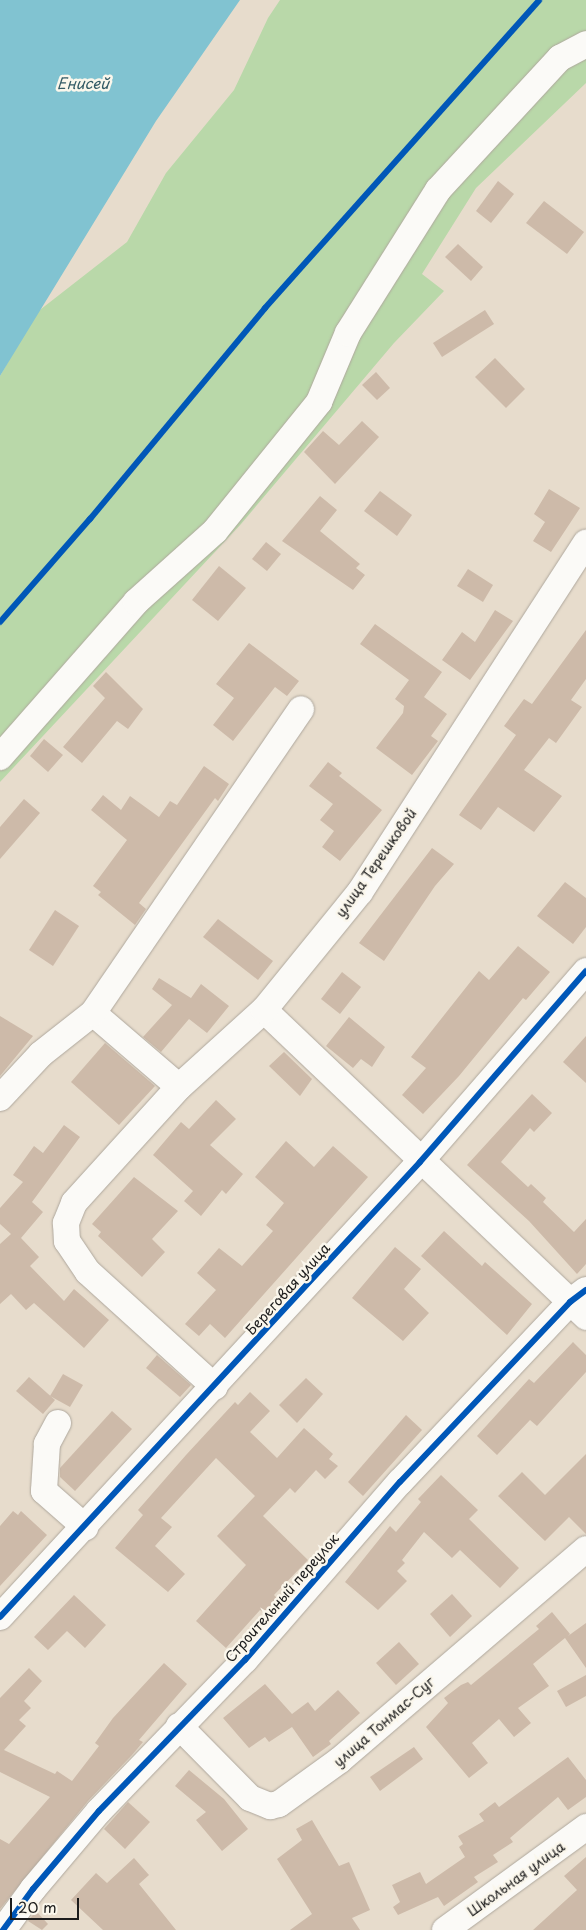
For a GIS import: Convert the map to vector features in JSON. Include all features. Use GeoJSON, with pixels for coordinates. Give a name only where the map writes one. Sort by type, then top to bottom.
{"type":"FeatureCollection","features":[{"type":"Feature","properties":{"kind":"street"},"geometry":{"type":"LineString","coordinates":[[0,757],[136,602],[215,531],[319,402],[348,333],[438,190],[560,58],[586,44]]}},
{"type":"Feature","properties":{"kind":"street","name":"улица Терешковой"},"geometry":{"type":"LineString","coordinates":[[215,1387],[88,1272],[67,1241],[66,1223],[74,1203],[179,1087],[264,1010],[360,892],[586,543]]}},
{"type":"Feature","properties":{"kind":"street"},"geometry":{"type":"LineString","coordinates":[[0,1098],[41,1054],[93,1013],[301,709]]}},
{"type":"Feature","properties":{"kind":"street","name":"Береговая улица"},"geometry":{"type":"LineString","coordinates":[[0,1617],[215,1387],[420,1162],[586,971]]}},
{"type":"Feature","properties":{"kind":"street"},"geometry":{"type":"LineString","coordinates":[[264,1010],[420,1162],[580,1303]]}},
{"type":"Feature","properties":{"kind":"street"},"geometry":{"type":"LineString","coordinates":[[93,1013],[179,1087]]}},
{"type":"Feature","properties":{"kind":"street","name":"Строительный переулок"},"geometry":{"type":"LineString","coordinates":[[4,1930],[33,1889],[99,1811],[179,1726],[245,1660],[400,1482],[580,1303]]}},
{"type":"Feature","properties":{"kind":"street"},"geometry":{"type":"LineString","coordinates":[[58,1423],[47,1444],[44,1491],[85,1527]]}},
{"type":"Feature","properties":{"kind":"street","name":"улица Тонмас-Суг"},"geometry":{"type":"LineString","coordinates":[[179,1726],[250,1798],[270,1806],[279,1804],[340,1760],[586,1549]]}},
{"type":"Feature","properties":{"kind":"street","name":"Школьная улица"},"geometry":{"type":"LineString","coordinates":[[445,1930],[586,1827]]}},
{"type":"Feature","properties":{"kind":"green space"},"geometry":{"type":"Polygon","coordinates":[[[280,0],[586,0],[586,83],[476,188],[422,274],[444,291],[394,343],[241,524],[0,782],[0,376],[36,313],[127,242],[166,173],[234,90],[268,18],[280,0]]]}},
{"type":"Feature","properties":{"kind":"water","name":"Енисей"},"geometry":{"type":"Polygon","coordinates":[[[0,0],[240,0],[156,121],[0,376],[0,0]]]}},
{"type":"Feature","properties":{"kind":"building"},"geometry":{"type":"Polygon","coordinates":[[[498,181],[514,194],[491,223],[476,211],[498,181]]]}},
{"type":"Feature","properties":{"kind":"building"},"geometry":{"type":"Polygon","coordinates":[[[544,201],[584,232],[567,254],[526,223],[544,201]]]}},
{"type":"Feature","properties":{"kind":"building"},"geometry":{"type":"Polygon","coordinates":[[[458,244],[483,267],[471,281],[445,257],[458,244]]]}},
{"type":"Feature","properties":{"kind":"building"},"geometry":{"type":"Polygon","coordinates":[[[485,310],[494,324],[442,357],[433,343],[485,310]]]}},
{"type":"Feature","properties":{"kind":"building"},"geometry":{"type":"Polygon","coordinates":[[[495,358],[525,389],[506,408],[475,377],[495,358]]]}},
{"type":"Feature","properties":{"kind":"building"},"geometry":{"type":"Polygon","coordinates":[[[376,372],[390,388],[377,400],[362,385],[376,372]]]}},
{"type":"Feature","properties":{"kind":"building"},"geometry":{"type":"Polygon","coordinates":[[[362,421],[379,437],[335,484],[304,452],[323,431],[339,445],[362,421]]]}},
{"type":"Feature","properties":{"kind":"building"},"geometry":{"type":"Polygon","coordinates":[[[549,489],[580,508],[551,552],[533,541],[545,522],[534,514],[549,489]]]}},
{"type":"Feature","properties":{"kind":"building"},"geometry":{"type":"Polygon","coordinates":[[[380,491],[412,515],[397,536],[364,511],[380,491]]]}},
{"type":"Feature","properties":{"kind":"building"},"geometry":{"type":"Polygon","coordinates":[[[320,496],[337,510],[320,531],[360,564],[356,568],[365,575],[353,590],[282,541],[320,496]]]}},
{"type":"Feature","properties":{"kind":"building"},"geometry":{"type":"Polygon","coordinates":[[[266,542],[281,554],[267,571],[252,559],[266,542]]]}},
{"type":"Feature","properties":{"kind":"building"},"geometry":{"type":"Polygon","coordinates":[[[219,566],[246,588],[218,621],[192,600],[219,566]]]}},
{"type":"Feature","properties":{"kind":"building"},"geometry":{"type":"Polygon","coordinates":[[[468,569],[493,585],[483,602],[457,586],[468,569]]]}},
{"type":"Feature","properties":{"kind":"building"},"geometry":{"type":"Polygon","coordinates":[[[495,610],[513,621],[470,680],[442,660],[462,632],[475,642],[495,610]]]}},
{"type":"Feature","properties":{"kind":"building"},"geometry":{"type":"Polygon","coordinates":[[[375,624],[442,672],[424,697],[447,714],[431,736],[438,741],[412,775],[376,748],[403,713],[404,706],[395,699],[409,680],[360,644],[375,624]]]}},
{"type":"Feature","properties":{"kind":"building"},"geometry":{"type":"Polygon","coordinates":[[[586,630],[586,679],[571,700],[582,707],[556,743],[549,738],[524,770],[562,796],[534,832],[498,807],[481,830],[459,815],[516,735],[504,726],[524,699],[532,704],[586,630]]]}},
{"type":"Feature","properties":{"kind":"building"},"geometry":{"type":"Polygon","coordinates":[[[249,643],[299,681],[287,696],[275,687],[233,741],[213,725],[234,698],[216,684],[249,643]]]}},
{"type":"Feature","properties":{"kind":"building"},"geometry":{"type":"Polygon","coordinates":[[[106,672],[143,709],[128,729],[117,721],[82,763],[63,747],[105,698],[93,686],[106,672]]]}},
{"type":"Feature","properties":{"kind":"building"},"geometry":{"type":"Polygon","coordinates":[[[44,739],[63,755],[48,772],[30,756],[44,739]]]}},
{"type":"Feature","properties":{"kind":"building"},"geometry":{"type":"Polygon","coordinates":[[[328,762],[342,773],[339,776],[382,810],[340,861],[322,847],[334,831],[320,820],[333,804],[309,786],[328,762]]]}},
{"type":"Feature","properties":{"kind":"building"},"geometry":{"type":"Polygon","coordinates":[[[204,766],[229,784],[218,801],[215,798],[139,903],[146,909],[135,925],[98,895],[101,892],[93,886],[127,840],[91,810],[103,795],[121,810],[130,796],[159,817],[170,801],[177,805],[204,766]]]}},
{"type":"Feature","properties":{"kind":"building"},"geometry":{"type":"Polygon","coordinates":[[[24,799],[40,813],[0,859],[0,827],[24,799]]]}},
{"type":"Feature","properties":{"kind":"building"},"geometry":{"type":"Polygon","coordinates":[[[432,848],[454,864],[435,886],[384,961],[359,943],[432,848]]]}},
{"type":"Feature","properties":{"kind":"building"},"geometry":{"type":"Polygon","coordinates":[[[565,882],[586,898],[586,927],[573,944],[537,916],[565,882]]]}},
{"type":"Feature","properties":{"kind":"building"},"geometry":{"type":"Polygon","coordinates":[[[55,910],[79,926],[53,966],[29,950],[55,910]]]}},
{"type":"Feature","properties":{"kind":"building"},"geometry":{"type":"Polygon","coordinates":[[[218,919],[273,961],[258,980],[203,937],[218,919]]]}},
{"type":"Feature","properties":{"kind":"building"},"geometry":{"type":"Polygon","coordinates":[[[518,946],[550,972],[526,1000],[523,998],[459,1076],[423,1114],[402,1095],[426,1068],[411,1057],[479,971],[489,980],[518,946]]]}},
{"type":"Feature","properties":{"kind":"building"},"geometry":{"type":"Polygon","coordinates":[[[342,972],[361,987],[340,1014],[321,999],[342,972]]]}},
{"type":"Feature","properties":{"kind":"building"},"geometry":{"type":"Polygon","coordinates":[[[159,978],[191,998],[201,984],[229,1006],[207,1033],[189,1019],[161,1052],[143,1037],[172,1005],[152,989],[159,978]]]}},
{"type":"Feature","properties":{"kind":"building"},"geometry":{"type":"Polygon","coordinates":[[[0,1016],[33,1036],[0,1076],[0,1016]]]}},
{"type":"Feature","properties":{"kind":"building"},"geometry":{"type":"Polygon","coordinates":[[[349,1017],[385,1047],[372,1067],[361,1059],[353,1068],[326,1046],[349,1017]]]}},
{"type":"Feature","properties":{"kind":"building"},"geometry":{"type":"Polygon","coordinates":[[[586,1036],[586,1083],[563,1062],[586,1036]]]}},
{"type":"Feature","properties":{"kind":"building"},"geometry":{"type":"Polygon","coordinates":[[[105,1043],[155,1086],[119,1125],[71,1082],[105,1043]]]}},
{"type":"Feature","properties":{"kind":"building"},"geometry":{"type":"Polygon","coordinates":[[[284,1052],[312,1079],[300,1096],[269,1066],[284,1052]]]}},
{"type":"Feature","properties":{"kind":"building"},"geometry":{"type":"Polygon","coordinates":[[[532,1094],[552,1113],[534,1132],[530,1128],[501,1162],[528,1187],[531,1184],[546,1198],[543,1202],[574,1232],[586,1219],[586,1264],[577,1274],[529,1221],[467,1165],[532,1094]]]}},
{"type":"Feature","properties":{"kind":"building"},"geometry":{"type":"Polygon","coordinates":[[[216,1100],[236,1119],[210,1145],[243,1174],[226,1194],[222,1190],[201,1216],[184,1201],[193,1191],[153,1155],[181,1122],[189,1129],[216,1100]]]}},
{"type":"Feature","properties":{"kind":"building"},"geometry":{"type":"Polygon","coordinates":[[[64,1125],[80,1137],[32,1202],[43,1212],[21,1238],[39,1257],[30,1266],[64,1301],[74,1289],[109,1320],[84,1348],[34,1303],[26,1310],[11,1294],[0,1304],[0,1244],[11,1234],[0,1224],[0,1208],[23,1182],[13,1175],[34,1146],[43,1153],[64,1125]]]}},
{"type":"Feature","properties":{"kind":"building"},"geometry":{"type":"Polygon","coordinates":[[[286,1141],[314,1167],[333,1146],[368,1177],[225,1338],[210,1324],[199,1336],[185,1324],[216,1290],[197,1273],[219,1248],[242,1266],[273,1231],[266,1225],[284,1203],[255,1177],[286,1141]]]}},
{"type":"Feature","properties":{"kind":"building"},"geometry":{"type":"Polygon","coordinates":[[[134,1177],[178,1211],[152,1239],[165,1252],[142,1277],[98,1236],[101,1232],[92,1224],[134,1177]]]}},
{"type":"Feature","properties":{"kind":"building"},"geometry":{"type":"Polygon","coordinates":[[[444,1231],[482,1266],[485,1262],[532,1304],[507,1335],[421,1256],[444,1231]]]}},
{"type":"Feature","properties":{"kind":"building"},"geometry":{"type":"Polygon","coordinates":[[[395,1247],[421,1269],[404,1289],[429,1313],[403,1341],[352,1298],[395,1247]]]}},
{"type":"Feature","properties":{"kind":"building"},"geometry":{"type":"Polygon","coordinates":[[[573,1342],[586,1355],[586,1372],[537,1426],[530,1420],[497,1455],[477,1436],[529,1379],[534,1383],[573,1342]]]}},
{"type":"Feature","properties":{"kind":"building"},"geometry":{"type":"Polygon","coordinates":[[[157,1355],[191,1385],[180,1397],[146,1368],[157,1355]]]}},
{"type":"Feature","properties":{"kind":"building"},"geometry":{"type":"Polygon","coordinates":[[[63,1374],[83,1385],[70,1407],[50,1396],[63,1374]]]}},
{"type":"Feature","properties":{"kind":"building"},"geometry":{"type":"Polygon","coordinates":[[[29,1377],[55,1400],[43,1414],[16,1391],[29,1377]]]}},
{"type":"Feature","properties":{"kind":"building"},"geometry":{"type":"Polygon","coordinates":[[[306,1378],[323,1394],[297,1423],[279,1405],[306,1378]]]}},
{"type":"Feature","properties":{"kind":"building"},"geometry":{"type":"Polygon","coordinates":[[[250,1392],[270,1411],[250,1432],[277,1458],[304,1428],[333,1454],[329,1459],[338,1466],[325,1479],[316,1470],[295,1493],[290,1488],[263,1516],[308,1560],[274,1595],[277,1598],[264,1613],[260,1610],[226,1648],[196,1621],[246,1565],[217,1536],[255,1496],[216,1458],[161,1518],[172,1527],[155,1546],[185,1574],[168,1592],[115,1548],[143,1515],[138,1510],[235,1402],[238,1405],[250,1392]]]}},
{"type":"Feature","properties":{"kind":"building"},"geometry":{"type":"Polygon","coordinates":[[[112,1411],[132,1429],[75,1491],[60,1477],[60,1468],[112,1411]]]}},
{"type":"Feature","properties":{"kind":"building"},"geometry":{"type":"Polygon","coordinates":[[[406,1415],[422,1430],[363,1496],[348,1482],[406,1415]]]}},
{"type":"Feature","properties":{"kind":"building"},"geometry":{"type":"Polygon","coordinates":[[[586,1454],[586,1534],[569,1517],[545,1541],[498,1496],[522,1472],[545,1495],[586,1454]]]}},
{"type":"Feature","properties":{"kind":"building"},"geometry":{"type":"Polygon","coordinates":[[[441,1475],[478,1510],[469,1519],[519,1568],[500,1588],[460,1550],[452,1558],[424,1532],[402,1560],[405,1563],[397,1571],[407,1581],[378,1610],[345,1582],[390,1526],[396,1532],[421,1502],[418,1499],[441,1475]]]}},
{"type":"Feature","properties":{"kind":"building"},"geometry":{"type":"Polygon","coordinates":[[[13,1511],[18,1515],[21,1511],[47,1535],[0,1586],[0,1526],[13,1511]]]}},
{"type":"Feature","properties":{"kind":"building"},"geometry":{"type":"Polygon","coordinates":[[[452,1594],[472,1616],[450,1637],[430,1614],[452,1594]]]}},
{"type":"Feature","properties":{"kind":"building"},"geometry":{"type":"Polygon","coordinates":[[[74,1595],[106,1625],[85,1648],[67,1631],[48,1650],[34,1637],[74,1595]]]}},
{"type":"Feature","properties":{"kind":"building"},"geometry":{"type":"Polygon","coordinates":[[[552,1612],[570,1634],[568,1636],[586,1623],[586,1668],[565,1638],[533,1664],[549,1686],[518,1708],[531,1723],[514,1737],[499,1719],[472,1743],[488,1763],[469,1778],[426,1727],[448,1703],[444,1698],[461,1685],[468,1682],[471,1685],[539,1629],[536,1626],[552,1612]]]}},
{"type":"Feature","properties":{"kind":"building"},"geometry":{"type":"Polygon","coordinates":[[[399,1642],[419,1664],[396,1685],[376,1663],[399,1642]]]}},
{"type":"Feature","properties":{"kind":"building"},"geometry":{"type":"Polygon","coordinates":[[[164,1663],[187,1684],[139,1740],[143,1742],[88,1801],[0,1909],[0,1839],[9,1844],[50,1797],[0,1772],[0,1698],[29,1668],[42,1681],[24,1701],[31,1708],[19,1720],[26,1726],[4,1750],[55,1774],[57,1771],[72,1781],[99,1746],[95,1743],[113,1718],[164,1663]]]}},
{"type":"Feature","properties":{"kind":"building"},"geometry":{"type":"Polygon","coordinates":[[[586,1675],[586,1696],[566,1707],[557,1691],[586,1675]]]}},
{"type":"Feature","properties":{"kind":"building"},"geometry":{"type":"Polygon","coordinates":[[[265,1684],[292,1714],[308,1702],[315,1711],[338,1690],[360,1713],[329,1741],[331,1744],[313,1757],[292,1727],[269,1742],[265,1737],[249,1748],[223,1718],[265,1684]]]}},
{"type":"Feature","properties":{"kind":"building"},"geometry":{"type":"Polygon","coordinates":[[[414,1747],[423,1759],[380,1791],[370,1777],[414,1747]]]}},
{"type":"Feature","properties":{"kind":"building"},"geometry":{"type":"Polygon","coordinates":[[[568,1757],[586,1780],[586,1797],[568,1810],[558,1797],[510,1838],[513,1842],[493,1855],[498,1862],[474,1877],[478,1882],[444,1906],[438,1897],[398,1915],[393,1907],[400,1902],[392,1885],[420,1872],[426,1884],[465,1857],[459,1847],[463,1844],[458,1836],[484,1821],[479,1814],[495,1802],[499,1807],[568,1757]]]}},
{"type":"Feature","properties":{"kind":"building"},"geometry":{"type":"Polygon","coordinates":[[[189,1770],[224,1799],[248,1829],[222,1851],[196,1820],[206,1812],[175,1786],[189,1770]]]}},
{"type":"Feature","properties":{"kind":"building"},"geometry":{"type":"Polygon","coordinates":[[[128,1802],[150,1822],[125,1849],[104,1829],[128,1802]]]}},
{"type":"Feature","properties":{"kind":"building"},"geometry":{"type":"Polygon","coordinates":[[[312,1820],[339,1866],[349,1862],[370,1910],[352,1918],[360,1930],[290,1930],[312,1914],[277,1859],[302,1840],[296,1829],[312,1820]]]}},
{"type":"Feature","properties":{"kind":"building"},"geometry":{"type":"Polygon","coordinates":[[[586,1857],[586,1930],[533,1930],[577,1890],[564,1876],[586,1857]]]}},
{"type":"Feature","properties":{"kind":"building"},"geometry":{"type":"Polygon","coordinates":[[[134,1858],[149,1875],[139,1884],[176,1930],[103,1930],[71,1900],[96,1873],[107,1883],[134,1858]]]}},
{"type":"Feature","properties":{"kind":"building"},"geometry":{"type":"Polygon","coordinates":[[[36,1911],[48,1924],[42,1930],[28,1921],[36,1911]]]}},
{"type":"Feature","properties":{"kind":"cycle path"},"geometry":{"type":"LineString","coordinates":[[0,622],[90,519],[265,308],[539,0]]}},
{"type":"Feature","properties":{"kind":"cycle path"},"geometry":{"type":"LineString","coordinates":[[0,1617],[420,1162],[586,971]]}},
{"type":"Feature","properties":{"kind":"cycle path"},"geometry":{"type":"LineString","coordinates":[[3,1930],[33,1889],[99,1811],[245,1660],[400,1482],[570,1302],[586,1290]]}}]}
